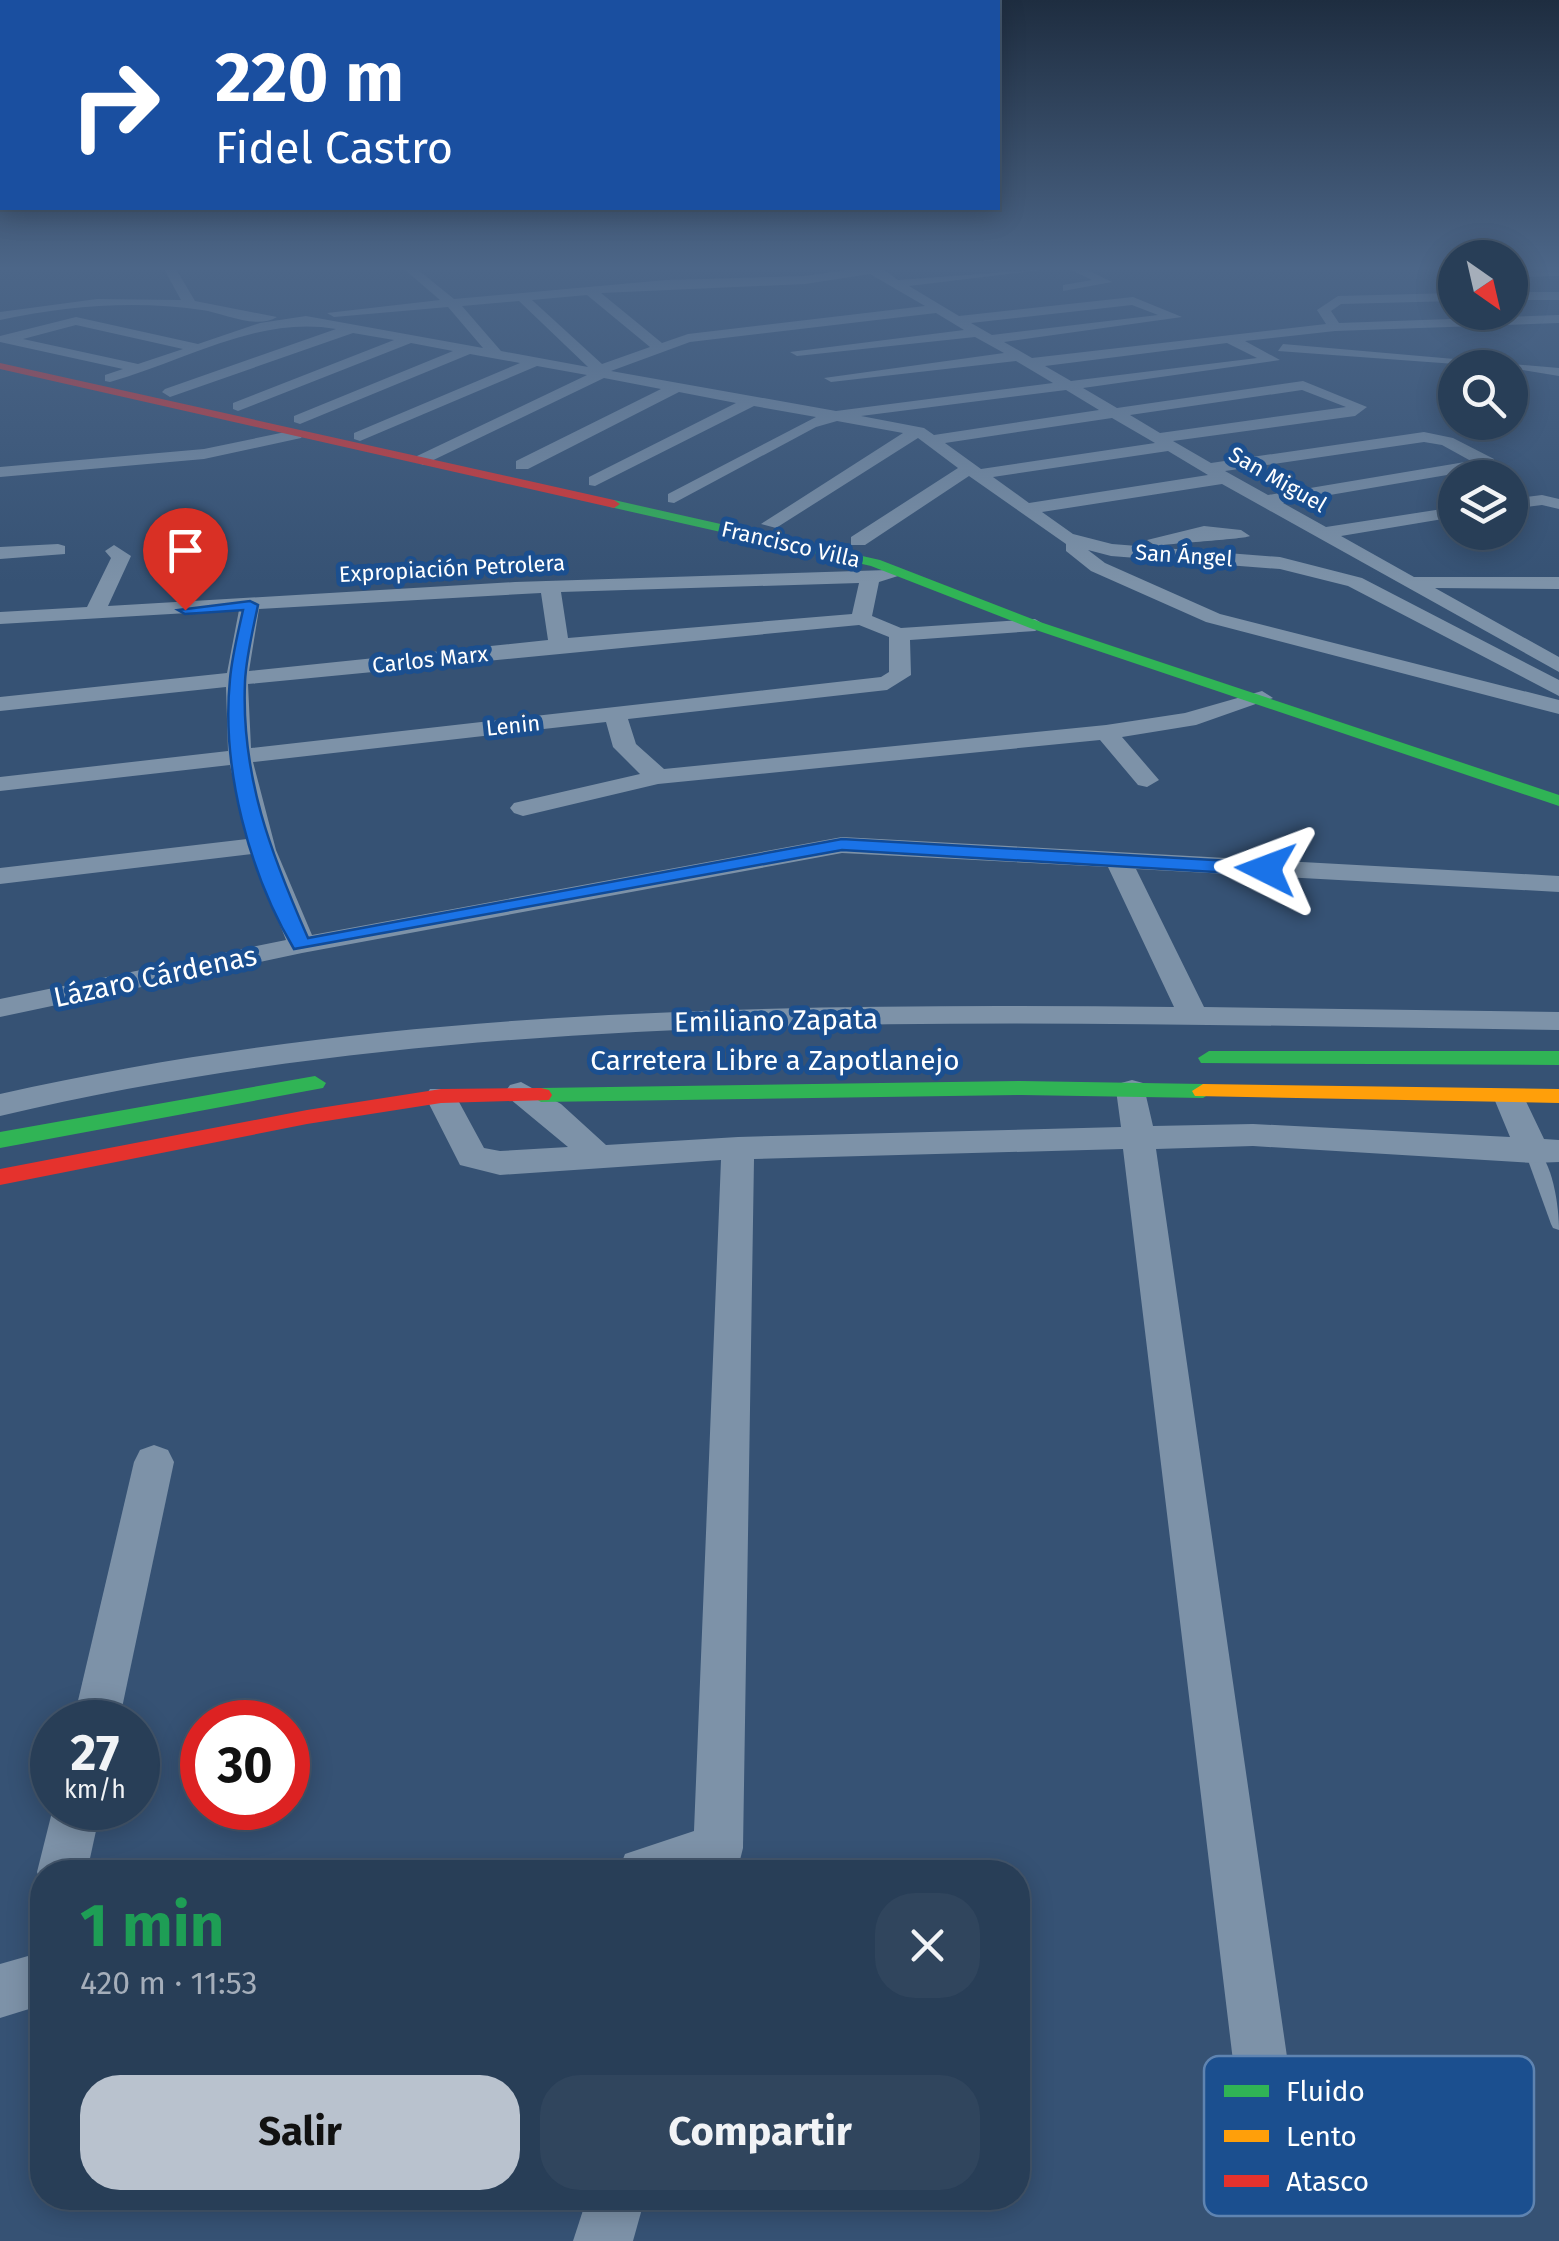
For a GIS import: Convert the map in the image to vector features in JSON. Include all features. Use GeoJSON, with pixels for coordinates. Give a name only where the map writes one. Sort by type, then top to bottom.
{"type":"FeatureCollection","features":[{"type":"Feature","properties":{"kind":"street","name":"Francisco Villa"},"geometry":{"type":"LineString","coordinates":[[37,374],[298,427],[422,460],[875,563],[1035,624],[1559,801]]}},
{"type":"Feature","properties":{"kind":"street","name":"San Ángel"},"geometry":{"type":"LineString","coordinates":[[110,378],[122,374]]}},
{"type":"Feature","properties":{"kind":"street"},"geometry":{"type":"LineString","coordinates":[[170,392],[223,374]]}},
{"type":"Feature","properties":{"kind":"street"},"geometry":{"type":"LineString","coordinates":[[238,406],[322,374]]}},
{"type":"Feature","properties":{"kind":"street"},"geometry":{"type":"LineString","coordinates":[[0,472],[204,454],[298,427],[411,374]]}},
{"type":"Feature","properties":{"kind":"street"},"geometry":{"type":"LineString","coordinates":[[360,436],[508,374]]}},
{"type":"Feature","properties":{"kind":"street"},"geometry":{"type":"LineString","coordinates":[[422,460],[598,374]]}},
{"type":"Feature","properties":{"kind":"street","name":"San Ángel"},"geometry":{"type":"LineString","coordinates":[[610,374],[925,435],[1066,538],[1111,550],[1280,563],[1354,582],[1559,689]]}},
{"type":"Feature","properties":{"kind":"street"},"geometry":{"type":"LineString","coordinates":[[824,374],[844,388]]}},
{"type":"Feature","properties":{"kind":"street"},"geometry":{"type":"LineString","coordinates":[[830,378],[878,374]]}},
{"type":"Feature","properties":{"kind":"street","name":"San Miguel"},"geometry":{"type":"LineString","coordinates":[[1046,374],[1559,666]]}},
{"type":"Feature","properties":{"kind":"street"},"geometry":{"type":"LineString","coordinates":[[674,498],[810,424],[865,404],[1169,374]]}},
{"type":"Feature","properties":{"kind":"street"},"geometry":{"type":"LineString","coordinates":[[770,524],[925,435],[1116,413],[1303,385],[1359,406],[1350,412],[975,470],[858,541]]}},
{"type":"Feature","properties":{"kind":"street"},"geometry":{"type":"LineString","coordinates":[[522,466],[679,386]]}},
{"type":"Feature","properties":{"kind":"street"},"geometry":{"type":"LineString","coordinates":[[595,481],[753,400]]}},
{"type":"Feature","properties":{"kind":"street"},"geometry":{"type":"LineString","coordinates":[[1026,508],[1424,437],[1447,441],[1488,463],[1266,500]]}},
{"type":"Feature","properties":{"kind":"street"},"geometry":{"type":"LineString","coordinates":[[1528,502],[1559,504]]}},
{"type":"Feature","properties":{"kind":"street"},"geometry":{"type":"LineString","coordinates":[[1322,533],[1438,515]]}},
{"type":"Feature","properties":{"kind":"street"},"geometry":{"type":"LineString","coordinates":[[1111,550],[1190,534],[1241,536]]}},
{"type":"Feature","properties":{"kind":"street"},"geometry":{"type":"LineString","coordinates":[[1066,538],[1098,567],[1192,610],[1285,638],[1559,707]]}},
{"type":"Feature","properties":{"kind":"street"},"geometry":{"type":"LineString","coordinates":[[0,553],[58,550]]}},
{"type":"Feature","properties":{"kind":"street"},"geometry":{"type":"LineString","coordinates":[[95,612],[121,556],[114,552]]}},
{"type":"Feature","properties":{"kind":"street","name":"Expropiación Petrolera"},"geometry":{"type":"LineString","coordinates":[[0,618],[550,588],[907,574]]}},
{"type":"Feature","properties":{"kind":"street"},"geometry":{"type":"LineString","coordinates":[[870,577],[861,620],[899,634],[1035,624]]}},
{"type":"Feature","properties":{"kind":"street"},"geometry":{"type":"LineString","coordinates":[[1407,582],[1559,583]]}},
{"type":"Feature","properties":{"kind":"street"},"geometry":{"type":"LineString","coordinates":[[550,588],[559,645]]}},
{"type":"Feature","properties":{"kind":"street"},"geometry":{"type":"LineString","coordinates":[[250,605],[237,681],[240,757],[258,846],[302,945]]}},
{"type":"Feature","properties":{"kind":"street","name":"Carlos Marx"},"geometry":{"type":"LineString","coordinates":[[0,704],[559,645],[861,620]]}},
{"type":"Feature","properties":{"kind":"street","name":"Lenin"},"geometry":{"type":"LineString","coordinates":[[0,784],[888,683],[900,675],[899,634]]}},
{"type":"Feature","properties":{"kind":"street"},"geometry":{"type":"LineString","coordinates":[[1401,668],[1464,642],[1559,640]]}},
{"type":"Feature","properties":{"kind":"street"},"geometry":{"type":"LineString","coordinates":[[523,808],[658,777],[1106,732],[1188,720],[1262,698]]}},
{"type":"Feature","properties":{"kind":"street"},"geometry":{"type":"LineString","coordinates":[[615,715],[625,747],[658,777]]}},
{"type":"Feature","properties":{"kind":"street"},"geometry":{"type":"LineString","coordinates":[[1106,732],[1147,780]]}},
{"type":"Feature","properties":{"kind":"street","name":"Lázaro Cárdenas"},"geometry":{"type":"LineString","coordinates":[[0,1008],[302,945],[842,845],[1559,884]]}},
{"type":"Feature","properties":{"kind":"street"},"geometry":{"type":"LineString","coordinates":[[0,876],[258,846]]}},
{"type":"Feature","properties":{"kind":"street"},"geometry":{"type":"LineString","coordinates":[[1119,862],[1194,1018]]}},
{"type":"Feature","properties":{"kind":"street","name":"Emiliano Zapata"},"geometry":{"type":"LineString","coordinates":[[0,1105],[145,1075],[263,1057],[493,1032],[770,1019],[1559,1021]]}},
{"type":"Feature","properties":{"kind":"street"},"geometry":{"type":"LineString","coordinates":[[1187,1058],[1559,1058]]}},
{"type":"Feature","properties":{"kind":"street"},"geometry":{"type":"LineString","coordinates":[[0,1140],[282,1086],[338,1080]]}},
{"type":"Feature","properties":{"kind":"street"},"geometry":{"type":"LineString","coordinates":[[1132,1090],[1260,2056]]}},
{"type":"Feature","properties":{"kind":"street","name":"Carretera Libre a Zapotlanejo"},"geometry":{"type":"LineString","coordinates":[[0,1177],[308,1116],[441,1096],[521,1092],[1132,1090],[1559,1096]]}},
{"type":"Feature","properties":{"kind":"street"},"geometry":{"type":"LineString","coordinates":[[521,1092],[550,1112],[599,1157]]}},
{"type":"Feature","properties":{"kind":"street"},"geometry":{"type":"LineString","coordinates":[[1237,1092],[1253,1135]]}},
{"type":"Feature","properties":{"kind":"street"},"geometry":{"type":"LineString","coordinates":[[441,1096],[472,1157],[500,1163],[738,1148],[1253,1135],[1546,1151]]}},
{"type":"Feature","properties":{"kind":"street"},"geometry":{"type":"LineString","coordinates":[[1509,1096],[1546,1151]]}},
{"type":"Feature","properties":{"kind":"street"},"geometry":{"type":"LineString","coordinates":[[715,1860],[738,1148]]}},
{"type":"Feature","properties":{"kind":"street"},"geometry":{"type":"LineString","coordinates":[[101,1700],[154,1462]]}},
{"type":"Feature","properties":{"kind":"street"},"geometry":{"type":"LineString","coordinates":[[65,1860],[71,1830]]}},
{"type":"Feature","properties":{"kind":"street"},"geometry":{"type":"LineString","coordinates":[[603,2241],[612,2210]]}},
{"type":"Feature","properties":{"kind":"lane"},"geometry":{"type":"LineString","coordinates":[[1546,1151],[1559,1224]]}},
{"type":"Feature","properties":{"kind":"traffic: fast"},"geometry":{"type":"LineString","coordinates":[[614,504],[875,563],[1035,625],[1559,801]]}},
{"type":"Feature","properties":{"kind":"traffic: fast"},"geometry":{"type":"LineString","coordinates":[[1209,1058],[1559,1058]]}},
{"type":"Feature","properties":{"kind":"traffic: fast"},"geometry":{"type":"LineString","coordinates":[[0,1140],[315,1083]]}},
{"type":"Feature","properties":{"kind":"traffic: fast"},"geometry":{"type":"LineString","coordinates":[[541,1095],[1021,1088],[1203,1091]]}},
{"type":"Feature","properties":{"kind":"traffic: slow"},"geometry":{"type":"LineString","coordinates":[[1203,1091],[1559,1096]]}},
{"type":"Feature","properties":{"kind":"traffic: jam"},"geometry":{"type":"LineString","coordinates":[[34,374],[614,504]]}},
{"type":"Feature","properties":{"kind":"traffic: jam"},"geometry":{"type":"LineString","coordinates":[[0,1177],[307,1117],[441,1096],[541,1095]]}},
{"type":"Feature","properties":{"kind":"route"},"geometry":{"type":"LineString","coordinates":[[185,610],[250,605],[237,681],[240,757],[258,846],[302,945],[842,845],[1266,869]]}}]}
